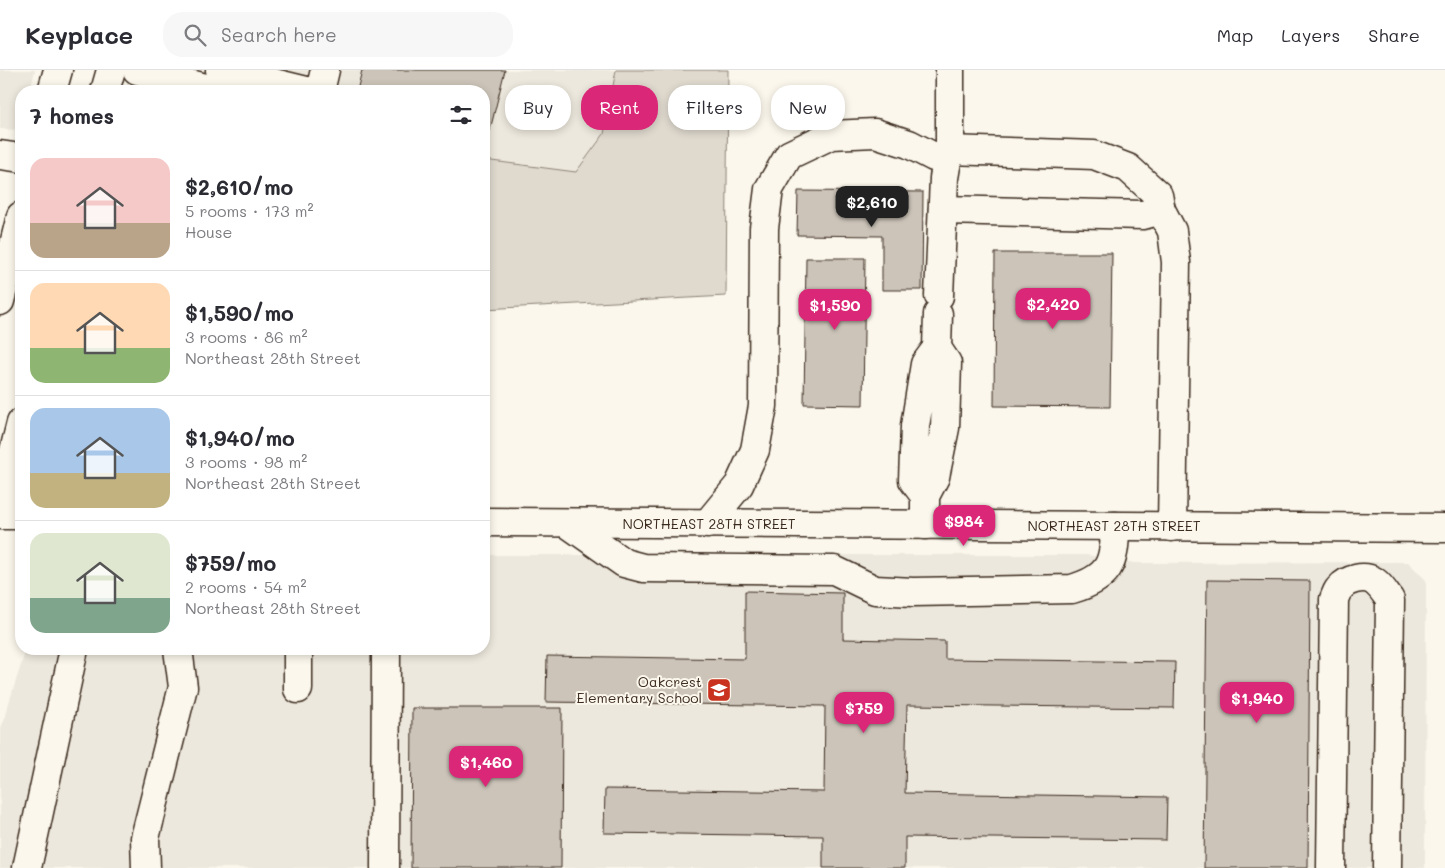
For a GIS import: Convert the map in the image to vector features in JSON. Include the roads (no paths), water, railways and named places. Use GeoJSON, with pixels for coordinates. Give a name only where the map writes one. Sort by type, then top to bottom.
{"type":"FeatureCollection","features":[{"type":"Feature","properties":{"kind":"street"},"geometry":{"type":"LineString","coordinates":[[54,85],[58,70]]}},
{"type":"Feature","properties":{"kind":"street"},"geometry":{"type":"LineString","coordinates":[[107,85],[111,70]]}},
{"type":"Feature","properties":{"kind":"street"},"geometry":{"type":"LineString","coordinates":[[137,70],[194,85]]}},
{"type":"Feature","properties":{"kind":"street"},"geometry":{"type":"LineString","coordinates":[[220,70],[282,85]]}},
{"type":"Feature","properties":{"kind":"street"},"geometry":{"type":"LineString","coordinates":[[321,85],[325,70]]}},
{"type":"Feature","properties":{"kind":"street"},"geometry":{"type":"LineString","coordinates":[[925,526],[925,496],[935,477],[945,428],[947,363],[936,348],[944,178],[948,156],[950,70]]}},
{"type":"Feature","properties":{"kind":"street"},"geometry":{"type":"LineString","coordinates":[[708,524],[739,485],[754,450],[763,406],[765,218],[769,189],[789,155],[831,135],[876,132],[909,144],[934,157],[1094,155],[1128,168],[1158,195],[1161,210],[1172,231],[1176,262],[1172,527]]}},
{"type":"Feature","properties":{"kind":"street"},"geometry":{"type":"LineString","coordinates":[[0,155],[15,157]]}},
{"type":"Feature","properties":{"kind":"street"},"geometry":{"type":"LineString","coordinates":[[943,210],[1143,215],[1161,210]]}},
{"type":"Feature","properties":{"kind":"street"},"geometry":{"type":"LineString","coordinates":[[1,293],[15,239]]}},
{"type":"Feature","properties":{"kind":"street"},"geometry":{"type":"LineString","coordinates":[[0,507],[15,448]]}},
{"type":"Feature","properties":{"kind":"street"},"geometry":{"type":"LineString","coordinates":[[0,515],[15,515]]}},
{"type":"Feature","properties":{"kind":"street","name":"NORTHEAST 28TH STREET"},"geometry":{"type":"LineString","coordinates":[[490,522],[1445,528]]}},
{"type":"Feature","properties":{"kind":"street"},"geometry":{"type":"LineString","coordinates":[[567,523],[624,563],[643,568],[834,570],[876,590],[913,592],[1072,589],[1089,584],[1104,574],[1112,556],[1114,526]]}},
{"type":"Feature","properties":{"kind":"street"},"geometry":{"type":"LineString","coordinates":[[1331,868],[1334,599],[1339,588],[1350,580],[1362,579],[1372,580],[1384,590],[1390,600],[1387,868]]}},
{"type":"Feature","properties":{"kind":"street"},"geometry":{"type":"LineString","coordinates":[[27,868],[41,810],[72,655]]}},
{"type":"Feature","properties":{"kind":"street"},"geometry":{"type":"LineString","coordinates":[[146,868],[146,838],[183,687],[179,655]]}},
{"type":"Feature","properties":{"kind":"street"},"geometry":{"type":"LineString","coordinates":[[298,655],[298,689]]}},
{"type":"Feature","properties":{"kind":"street"},"geometry":{"type":"LineString","coordinates":[[384,868],[386,655]]}},
{"type":"Feature","properties":{"kind":"place","name":"Oakcrest Elementary School"},"geometry":{"type":"Point","coordinates":[719,690]}}]}
